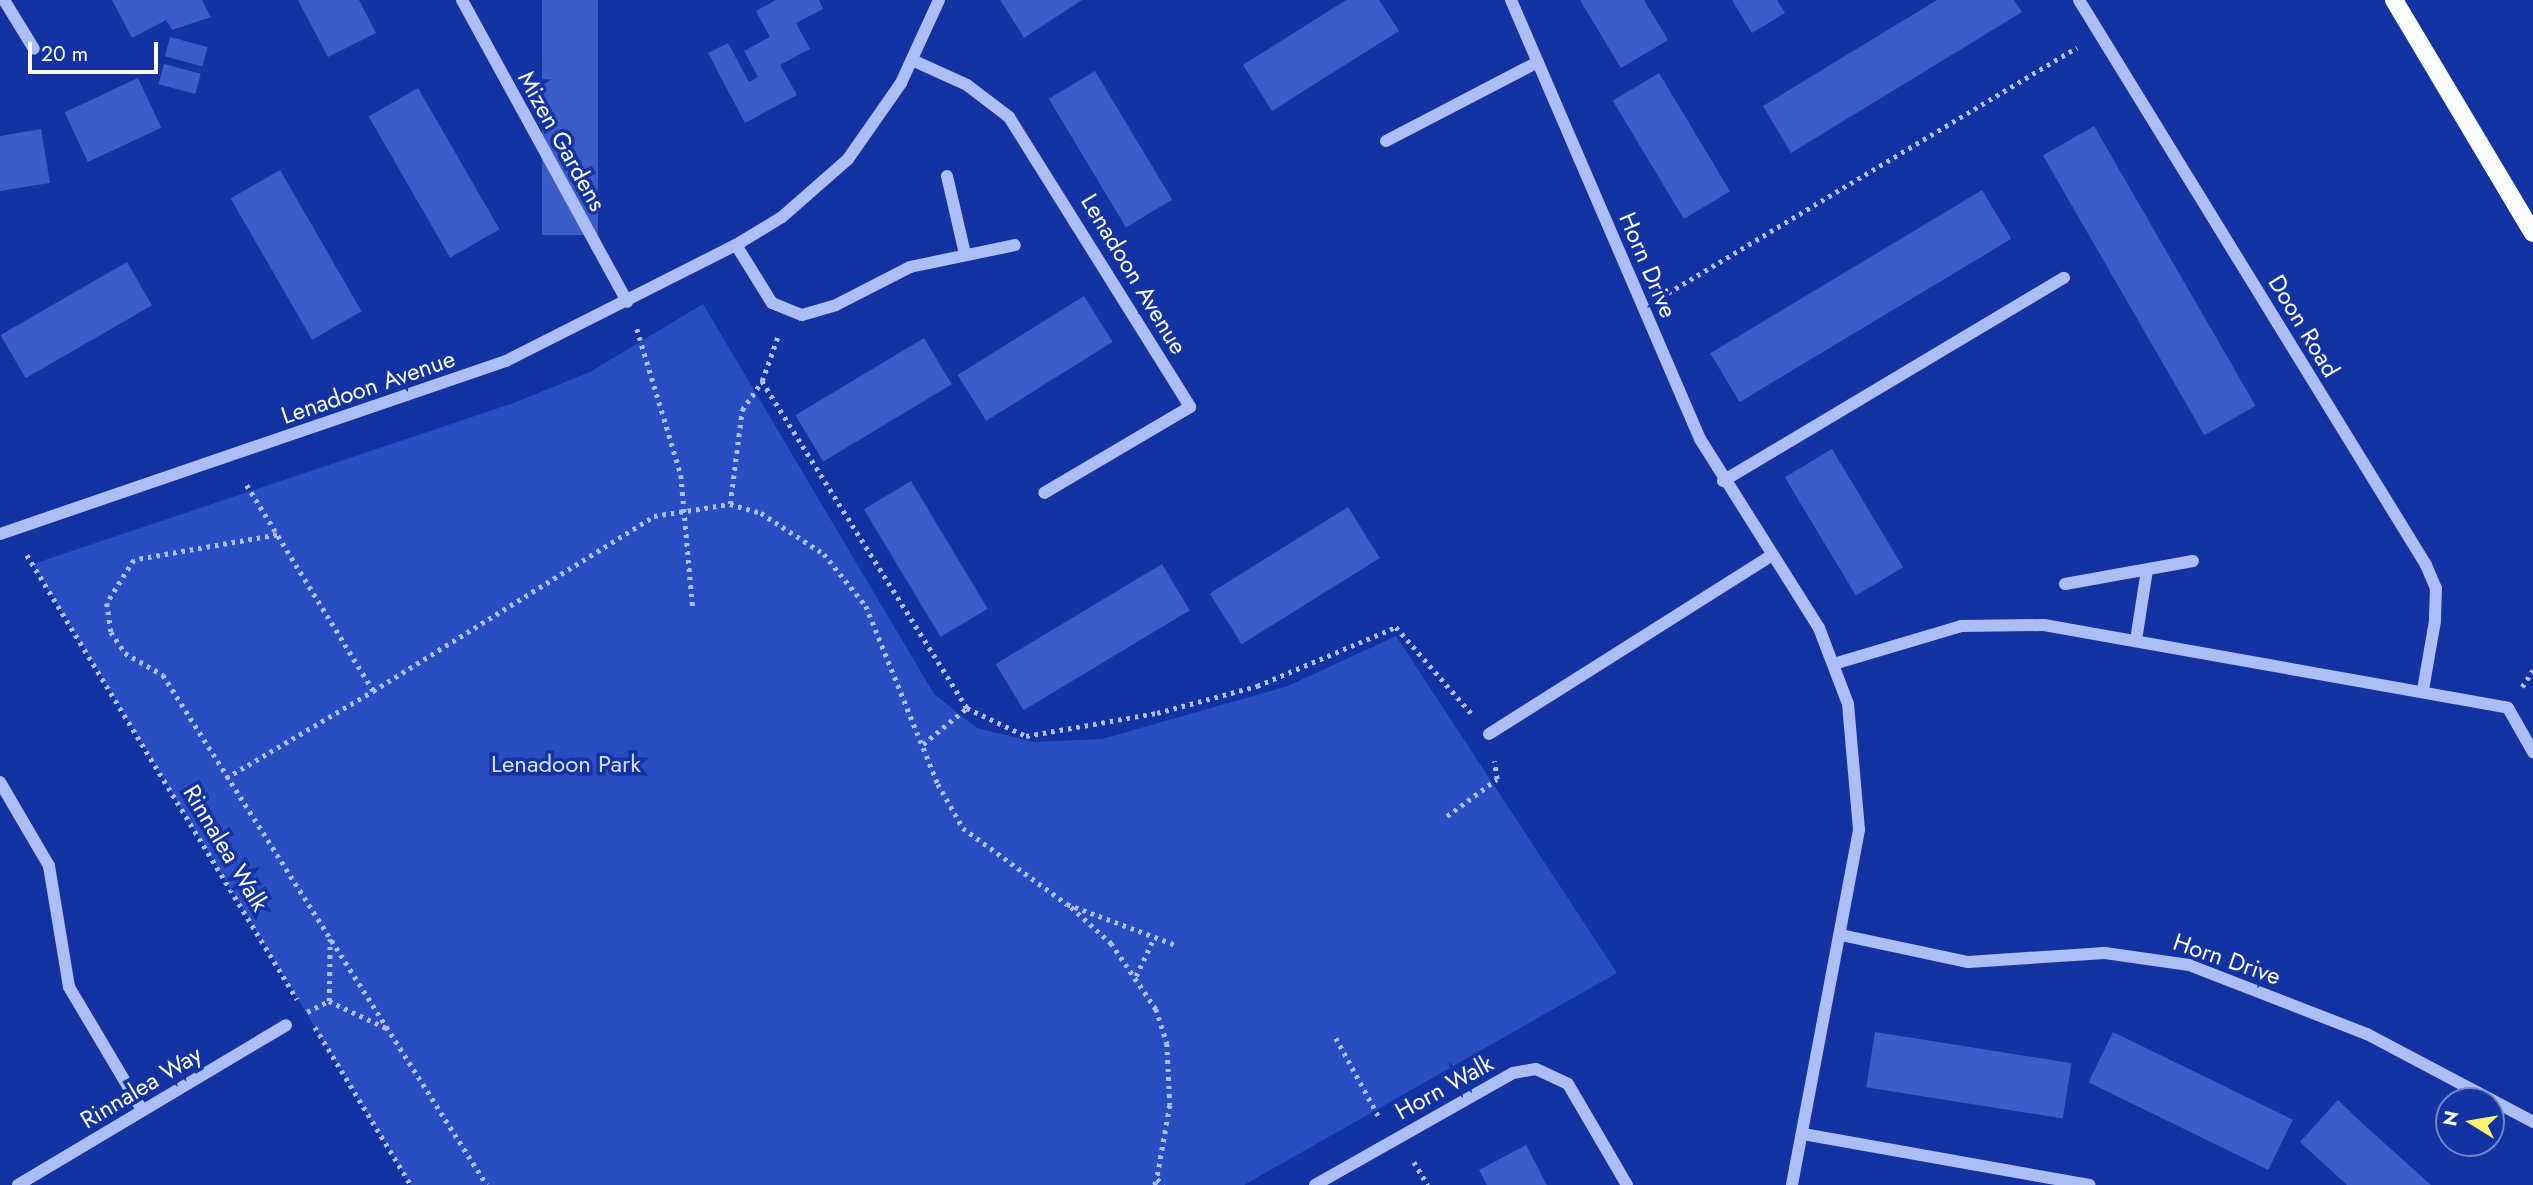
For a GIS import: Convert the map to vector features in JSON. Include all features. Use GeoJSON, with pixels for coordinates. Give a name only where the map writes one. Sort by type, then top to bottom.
{"type":"FeatureCollection","features":[{"type":"Feature","properties":{"kind":"main road"},"geometry":{"type":"LineString","coordinates":[[2394,0],[2533,233]]}},
{"type":"Feature","properties":{"kind":"street"},"geometry":{"type":"LineString","coordinates":[[4,0],[34,49]]}},
{"type":"Feature","properties":{"kind":"street","name":"Mizen Gardens"},"geometry":{"type":"LineString","coordinates":[[463,0],[626,302]]}},
{"type":"Feature","properties":{"kind":"street","name":"Lenadoon Avenue"},"geometry":{"type":"LineString","coordinates":[[6,532],[506,361],[736,244],[782,217],[848,159],[912,60],[940,0]]}},
{"type":"Feature","properties":{"kind":"street","name":"Horn Drive"},"geometry":{"type":"LineString","coordinates":[[1511,0],[1643,308],[1723,481],[1837,663],[1860,785],[1859,830],[1793,1185]]}},
{"type":"Feature","properties":{"kind":"street","name":"Doon Road"},"geometry":{"type":"LineString","coordinates":[[2079,0],[2426,565],[2436,588],[2435,621],[2423,690]]}},
{"type":"Feature","properties":{"kind":"street","name":"Lenadoon Avenue"},"geometry":{"type":"LineString","coordinates":[[912,60],[967,85],[1009,117],[1190,407],[1044,493]]}},
{"type":"Feature","properties":{"kind":"street"},"geometry":{"type":"LineString","coordinates":[[1386,141],[1538,62]]}},
{"type":"Feature","properties":{"kind":"street"},"geometry":{"type":"LineString","coordinates":[[947,176],[965,254]]}},
{"type":"Feature","properties":{"kind":"street"},"geometry":{"type":"LineString","coordinates":[[736,244],[772,303],[787,312],[818,311],[899,271],[965,254],[1015,245]]}},
{"type":"Feature","properties":{"kind":"street"},"geometry":{"type":"LineString","coordinates":[[1723,481],[2064,278]]}},
{"type":"Feature","properties":{"kind":"street"},"geometry":{"type":"LineString","coordinates":[[1489,733],[1771,556]]}},
{"type":"Feature","properties":{"kind":"street"},"geometry":{"type":"LineString","coordinates":[[2066,584],[2193,561]]}},
{"type":"Feature","properties":{"kind":"street"},"geometry":{"type":"LineString","coordinates":[[2136,640],[2147,570]]}},
{"type":"Feature","properties":{"kind":"street"},"geometry":{"type":"LineString","coordinates":[[1837,663],[1996,622],[2136,640],[2423,690],[2508,708],[2533,752]]}},
{"type":"Feature","properties":{"kind":"street"},"geometry":{"type":"LineString","coordinates":[[0,782],[48,866],[69,987],[142,1110]]}},
{"type":"Feature","properties":{"kind":"street","name":"Horn Drive"},"geometry":{"type":"LineString","coordinates":[[1841,935],[1968,962],[2105,953],[2189,965],[2367,1034],[2533,1122]]}},
{"type":"Feature","properties":{"kind":"street","name":"Rinnalea Way"},"geometry":{"type":"LineString","coordinates":[[18,1185],[286,1025]]}},
{"type":"Feature","properties":{"kind":"street","name":"Horn Walk"},"geometry":{"type":"LineString","coordinates":[[1315,1185],[1513,1073],[1553,1072],[1568,1084],[1628,1185]]}},
{"type":"Feature","properties":{"kind":"street"},"geometry":{"type":"LineString","coordinates":[[1803,1134],[2090,1185]]}},
{"type":"Feature","properties":{"kind":"path"},"geometry":{"type":"LineString","coordinates":[[1643,308],[2099,33]]}},
{"type":"Feature","properties":{"kind":"path"},"geometry":{"type":"LineString","coordinates":[[626,302],[654,369],[688,510],[693,609]]}},
{"type":"Feature","properties":{"kind":"path"},"geometry":{"type":"LineString","coordinates":[[730,503],[742,410],[762,381],[787,312]]}},
{"type":"Feature","properties":{"kind":"path"},"geometry":{"type":"LineString","coordinates":[[762,381],[967,708],[1026,736],[1157,713],[1257,686],[1396,627],[1489,733],[1497,779],[1447,816]]}},
{"type":"Feature","properties":{"kind":"path"},"geometry":{"type":"LineString","coordinates":[[228,457],[373,691]]}},
{"type":"Feature","properties":{"kind":"path"},"geometry":{"type":"LineString","coordinates":[[226,778],[373,691],[630,527],[688,510],[730,503],[761,513],[824,554],[847,579],[866,606],[922,744],[963,828],[1068,904],[1111,943],[1136,976],[1167,1044],[1170,1105],[1154,1185]]}},
{"type":"Feature","properties":{"kind":"path","name":"Rinnalea Walk"},"geometry":{"type":"LineString","coordinates":[[6,532],[411,1185]]}},
{"type":"Feature","properties":{"kind":"path"},"geometry":{"type":"LineString","coordinates":[[277,535],[134,560],[107,603],[111,632],[125,653],[163,675],[487,1185]]}},
{"type":"Feature","properties":{"kind":"path"},"geometry":{"type":"LineString","coordinates":[[922,744],[967,708]]}},
{"type":"Feature","properties":{"kind":"path"},"geometry":{"type":"LineString","coordinates":[[1068,904],[1176,945]]}},
{"type":"Feature","properties":{"kind":"path"},"geometry":{"type":"LineString","coordinates":[[1136,976],[1154,937]]}},
{"type":"Feature","properties":{"kind":"path"},"geometry":{"type":"LineString","coordinates":[[329,1001],[330,939]]}},
{"type":"Feature","properties":{"kind":"path"},"geometry":{"type":"LineString","coordinates":[[306,1013],[329,1001]]}},
{"type":"Feature","properties":{"kind":"path"},"geometry":{"type":"LineString","coordinates":[[329,1001],[389,1029]]}},
{"type":"Feature","properties":{"kind":"path"},"geometry":{"type":"LineString","coordinates":[[1336,1038],[1392,1141]]}},
{"type":"Feature","properties":{"kind":"path"},"geometry":{"type":"LineString","coordinates":[[1157,1179],[1164,1185]]}},
{"type":"Feature","properties":{"kind":"green space","name":"Lenadoon Park"},"geometry":{"type":"Polygon","coordinates":[[[703,304],[934,694],[977,728],[1034,742],[1102,739],[1288,686],[1396,636],[1617,973],[1244,1185],[411,1185],[33,564],[511,404],[590,372],[703,304]]]}},
{"type":"Feature","properties":{"kind":"building"},"geometry":{"type":"Polygon","coordinates":[[[112,0],[202,0],[211,17],[172,30],[166,20],[132,38],[112,0]]]}},
{"type":"Feature","properties":{"kind":"building"},"geometry":{"type":"Polygon","coordinates":[[[298,0],[359,0],[376,33],[328,57],[298,0]]]}},
{"type":"Feature","properties":{"kind":"building"},"geometry":{"type":"Polygon","coordinates":[[[542,0],[598,0],[598,235],[542,235],[542,0]]]}},
{"type":"Feature","properties":{"kind":"building"},"geometry":{"type":"Polygon","coordinates":[[[776,0],[819,0],[823,9],[796,23],[810,49],[780,65],[797,95],[745,123],[708,53],[728,43],[749,82],[758,77],[744,51],[770,37],[756,11],[776,0]]]}},
{"type":"Feature","properties":{"kind":"building"},"geometry":{"type":"Polygon","coordinates":[[[1000,0],[1082,0],[1024,38],[1000,0]]]}},
{"type":"Feature","properties":{"kind":"building"},"geometry":{"type":"Polygon","coordinates":[[[1346,0],[1379,0],[1399,31],[1272,111],[1243,65],[1346,0]]]}},
{"type":"Feature","properties":{"kind":"building"},"geometry":{"type":"Polygon","coordinates":[[[1580,0],[1644,0],[1668,40],[1621,68],[1580,0]]]}},
{"type":"Feature","properties":{"kind":"building"},"geometry":{"type":"Polygon","coordinates":[[[1732,0],[1777,0],[1785,13],[1752,33],[1732,0]]]}},
{"type":"Feature","properties":{"kind":"building"},"geometry":{"type":"Polygon","coordinates":[[[1937,0],[2014,0],[2022,12],[1791,153],[1763,106],[1937,0]]]}},
{"type":"Feature","properties":{"kind":"building"},"geometry":{"type":"Polygon","coordinates":[[[170,37],[208,47],[202,66],[165,56],[170,37]]]}},
{"type":"Feature","properties":{"kind":"building"},"geometry":{"type":"Polygon","coordinates":[[[164,64],[201,74],[195,94],[159,84],[164,64]]]}},
{"type":"Feature","properties":{"kind":"building"},"geometry":{"type":"Polygon","coordinates":[[[1095,71],[1172,200],[1126,227],[1049,99],[1095,71]]]}},
{"type":"Feature","properties":{"kind":"building"},"geometry":{"type":"Polygon","coordinates":[[[1659,73],[1730,191],[1684,219],[1613,101],[1659,73]]]}},
{"type":"Feature","properties":{"kind":"building"},"geometry":{"type":"Polygon","coordinates":[[[138,78],[161,128],[88,162],[65,112],[138,78]]]}},
{"type":"Feature","properties":{"kind":"building"},"geometry":{"type":"Polygon","coordinates":[[[418,88],[500,229],[450,258],[369,116],[418,88]]]}},
{"type":"Feature","properties":{"kind":"building"},"geometry":{"type":"Polygon","coordinates":[[[2094,126],[2256,406],[2204,435],[2043,156],[2094,126]]]}},
{"type":"Feature","properties":{"kind":"building"},"geometry":{"type":"Polygon","coordinates":[[[41,129],[50,183],[0,191],[0,136],[41,129]]]}},
{"type":"Feature","properties":{"kind":"building"},"geometry":{"type":"Polygon","coordinates":[[[280,170],[362,311],[312,340],[231,199],[280,170]]]}},
{"type":"Feature","properties":{"kind":"building"},"geometry":{"type":"Polygon","coordinates":[[[1982,190],[2011,239],[1740,402],[1710,353],[1982,190]]]}},
{"type":"Feature","properties":{"kind":"building"},"geometry":{"type":"Polygon","coordinates":[[[127,262],[152,305],[26,378],[1,335],[127,262]]]}},
{"type":"Feature","properties":{"kind":"building"},"geometry":{"type":"Polygon","coordinates":[[[1084,296],[1113,342],[986,421],[958,375],[1084,296]]]}},
{"type":"Feature","properties":{"kind":"building"},"geometry":{"type":"Polygon","coordinates":[[[924,338],[952,384],[823,462],[795,415],[924,338]]]}},
{"type":"Feature","properties":{"kind":"building"},"geometry":{"type":"Polygon","coordinates":[[[1832,449],[1903,567],[1856,596],[1785,477],[1832,449]]]}},
{"type":"Feature","properties":{"kind":"building"},"geometry":{"type":"Polygon","coordinates":[[[911,481],[988,609],[941,637],[864,509],[911,481]]]}},
{"type":"Feature","properties":{"kind":"building"},"geometry":{"type":"Polygon","coordinates":[[[1348,507],[1380,558],[1242,644],[1210,593],[1348,507]]]}},
{"type":"Feature","properties":{"kind":"building"},"geometry":{"type":"Polygon","coordinates":[[[1162,564],[1190,610],[1024,710],[996,664],[1162,564]]]}},
{"type":"Feature","properties":{"kind":"building"},"geometry":{"type":"Polygon","coordinates":[[[1875,1032],[2072,1063],[2063,1118],[1866,1087],[1875,1032]]]}},
{"type":"Feature","properties":{"kind":"building"},"geometry":{"type":"Polygon","coordinates":[[[2113,1032],[2293,1120],[2268,1170],[2088,1082],[2113,1032]]]}},
{"type":"Feature","properties":{"kind":"building"},"geometry":{"type":"Polygon","coordinates":[[[2338,1100],[2431,1185],[2347,1185],[2300,1142],[2338,1100]]]}},
{"type":"Feature","properties":{"kind":"building"},"geometry":{"type":"Polygon","coordinates":[[[1526,1145],[1547,1185],[1487,1185],[1479,1170],[1526,1145]]]}}]}
